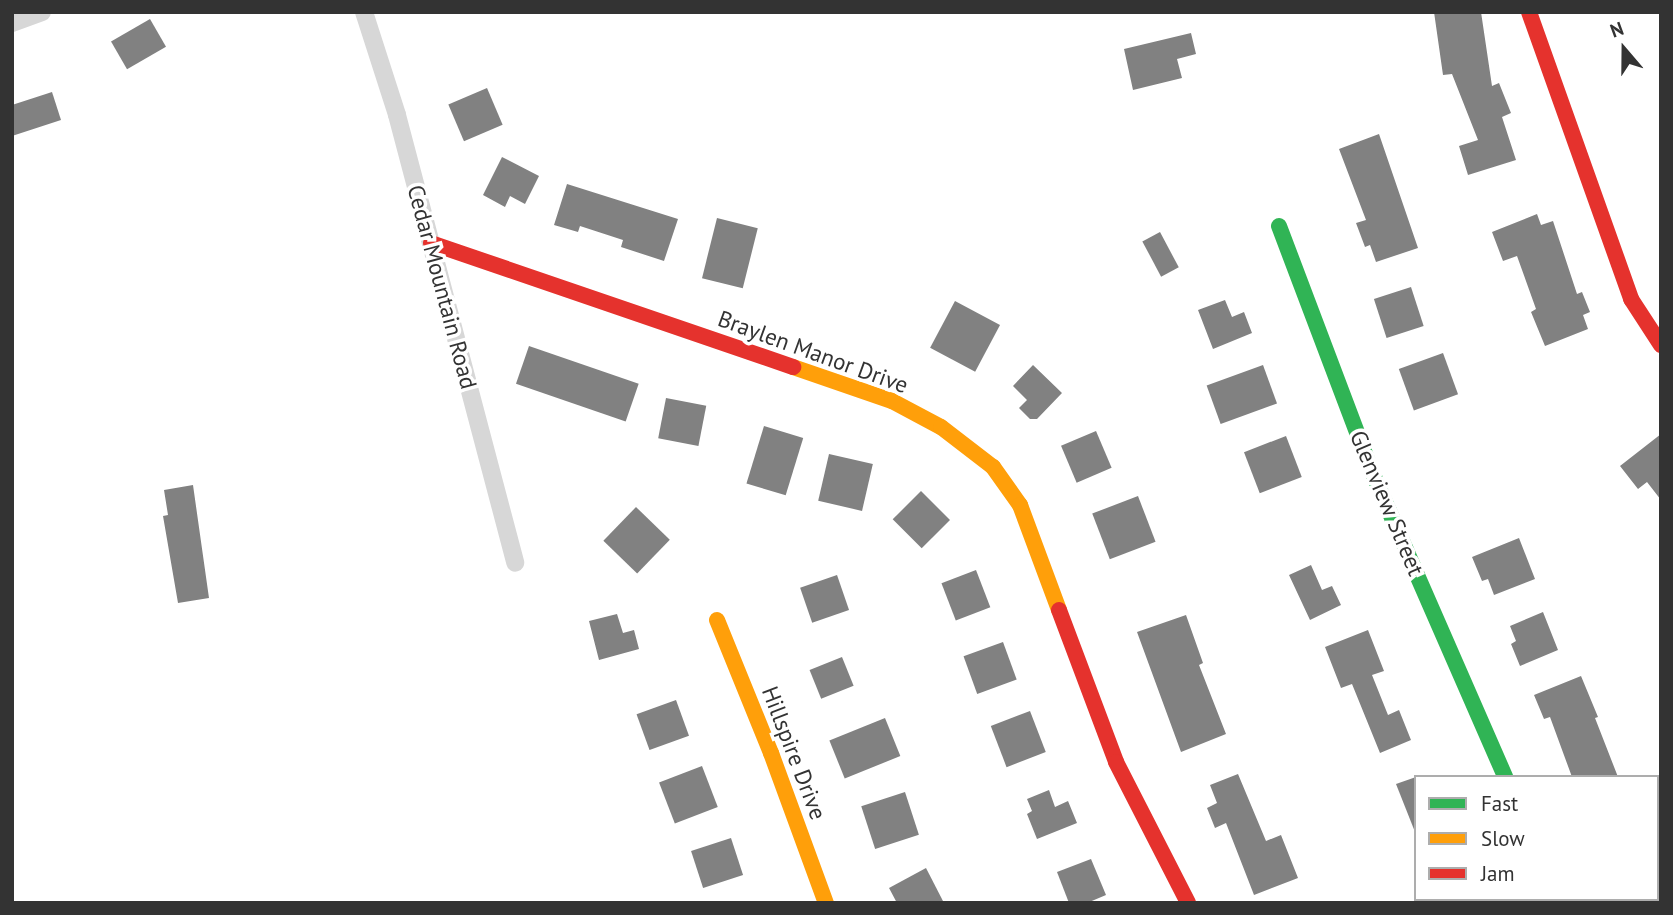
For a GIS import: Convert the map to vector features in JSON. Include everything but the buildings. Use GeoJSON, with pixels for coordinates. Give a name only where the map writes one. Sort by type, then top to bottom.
{"type":"FeatureCollection","features":[{"type":"Feature","properties":{"kind":"street"},"geometry":{"type":"LineString","coordinates":[[12,23],[42,12]]}},
{"type":"Feature","properties":{"kind":"street","name":"Cedar Mountain Road"},"geometry":{"type":"LineString","coordinates":[[364,12],[397,115],[515,563]]}},
{"type":"Feature","properties":{"kind":"street"},"geometry":{"type":"LineString","coordinates":[[1529,12],[1631,299],[1661,345]]}},
{"type":"Feature","properties":{"kind":"street","name":"Glenview Street"},"geometry":{"type":"LineString","coordinates":[[1279,226],[1372,472],[1504,775]]}},
{"type":"Feature","properties":{"kind":"street","name":"Braylen Manor Drive"},"geometry":{"type":"LineString","coordinates":[[431,243],[892,401],[941,427],[993,467],[1020,505],[1116,762],[1188,903]]}},
{"type":"Feature","properties":{"kind":"street","name":"Hillspire Drive"},"geometry":{"type":"LineString","coordinates":[[717,620],[771,753],[826,903]]}},
{"type":"Feature","properties":{"kind":"traffic: fast"},"geometry":{"type":"LineString","coordinates":[[1279,226],[1372,472],[1504,775]]}},
{"type":"Feature","properties":{"kind":"traffic: slow"},"geometry":{"type":"LineString","coordinates":[[793,367],[892,401],[941,427],[993,467],[1020,505],[1059,610]]}},
{"type":"Feature","properties":{"kind":"traffic: slow"},"geometry":{"type":"LineString","coordinates":[[717,620],[771,753],[826,903]]}},
{"type":"Feature","properties":{"kind":"traffic: jam"},"geometry":{"type":"LineString","coordinates":[[1529,12],[1631,299],[1661,345]]}},
{"type":"Feature","properties":{"kind":"traffic: jam"},"geometry":{"type":"LineString","coordinates":[[431,243],[793,367]]}},
{"type":"Feature","properties":{"kind":"traffic: jam"},"geometry":{"type":"LineString","coordinates":[[1059,610],[1116,762],[1188,903]]}}]}
